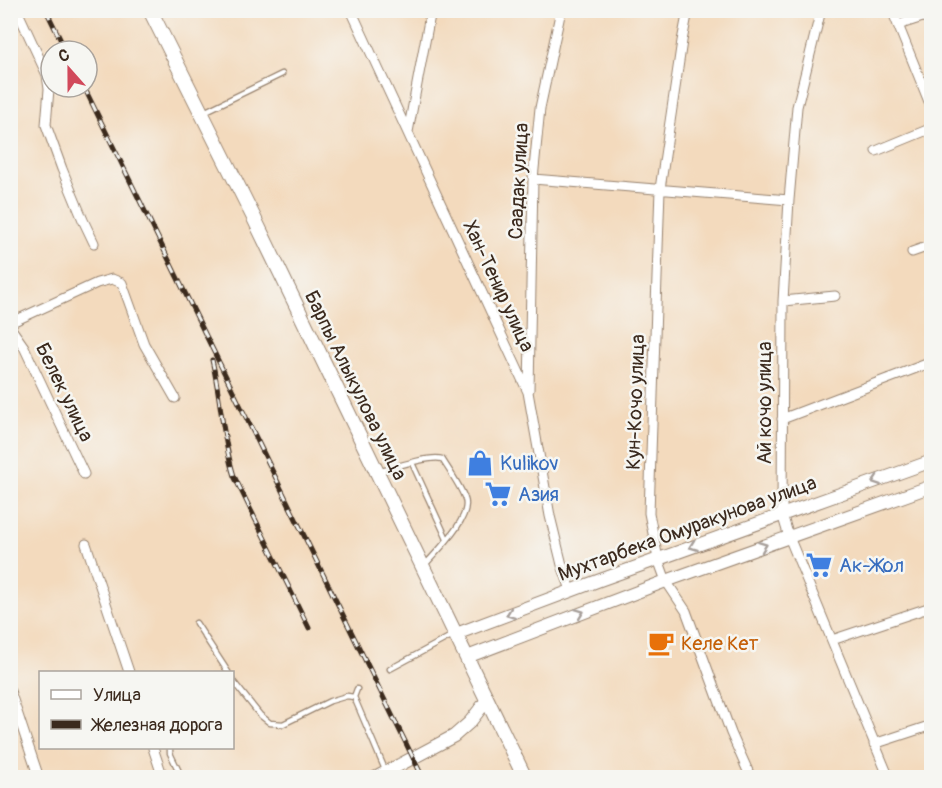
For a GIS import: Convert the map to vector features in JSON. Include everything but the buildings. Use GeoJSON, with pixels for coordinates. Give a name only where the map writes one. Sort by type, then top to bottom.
{"type":"FeatureCollection","features":[{"type":"Feature","properties":{"kind":"main road","name":"Барпы Алыкулова улица"},"geometry":{"type":"LineString","coordinates":[[150,10],[525,777]]}},
{"type":"Feature","properties":{"kind":"main road","name":"Мухтарбека Омуракунова улица"},"geometry":{"type":"LineString","coordinates":[[456,634],[932,461]]}},
{"type":"Feature","properties":{"kind":"main road"},"geometry":{"type":"LineString","coordinates":[[467,657],[666,581],[932,486]]}},
{"type":"Feature","properties":{"kind":"main road"},"geometry":{"type":"LineString","coordinates":[[383,775],[454,736],[470,722],[487,700]]}},
{"type":"Feature","properties":{"kind":"street"},"geometry":{"type":"LineString","coordinates":[[17,10],[47,75],[49,89],[46,124],[62,169],[94,243]]}},
{"type":"Feature","properties":{"kind":"street","name":"Хан-Тенир улица"},"geometry":{"type":"LineString","coordinates":[[351,10],[528,392],[550,516],[562,564],[572,590]]}},
{"type":"Feature","properties":{"kind":"street"},"geometry":{"type":"LineString","coordinates":[[408,132],[432,10]]}},
{"type":"Feature","properties":{"kind":"street","name":"Саадак улица"},"geometry":{"type":"LineString","coordinates":[[528,392],[533,179],[540,108],[561,10]]}},
{"type":"Feature","properties":{"kind":"street","name":"Кун-Кочо улица"},"geometry":{"type":"LineString","coordinates":[[688,10],[681,41],[660,189],[649,513],[658,559],[666,581],[686,611],[731,733],[751,777]]}},
{"type":"Feature","properties":{"kind":"street","name":"Ай кочо улица"},"geometry":{"type":"LineString","coordinates":[[821,10],[797,107],[789,200],[783,301],[782,514],[789,537],[889,777]]}},
{"type":"Feature","properties":{"kind":"street"},"geometry":{"type":"LineString","coordinates":[[892,10],[932,109]]}},
{"type":"Feature","properties":{"kind":"street"},"geometry":{"type":"LineString","coordinates":[[898,25],[932,14]]}},
{"type":"Feature","properties":{"kind":"street"},"geometry":{"type":"LineString","coordinates":[[876,151],[932,128]]}},
{"type":"Feature","properties":{"kind":"street"},"geometry":{"type":"LineString","coordinates":[[533,179],[789,200]]}},
{"type":"Feature","properties":{"kind":"street"},"geometry":{"type":"LineString","coordinates":[[912,252],[932,245]]}},
{"type":"Feature","properties":{"kind":"street"},"geometry":{"type":"LineString","coordinates":[[10,325],[97,283],[112,279],[122,284],[144,344],[175,398]]}},
{"type":"Feature","properties":{"kind":"street"},"geometry":{"type":"LineString","coordinates":[[783,301],[835,296]]}},
{"type":"Feature","properties":{"kind":"street","name":"Белек улица"},"geometry":{"type":"LineString","coordinates":[[10,325],[24,346],[84,474]]}},
{"type":"Feature","properties":{"kind":"street"},"geometry":{"type":"LineString","coordinates":[[782,419],[932,362]]}},
{"type":"Feature","properties":{"kind":"street"},"geometry":{"type":"LineString","coordinates":[[87,544],[129,671]]}},
{"type":"Feature","properties":{"kind":"street"},"geometry":{"type":"LineString","coordinates":[[832,640],[931,607]]}},
{"type":"Feature","properties":{"kind":"street"},"geometry":{"type":"LineString","coordinates":[[10,691],[39,777]]}},
{"type":"Feature","properties":{"kind":"street"},"geometry":{"type":"LineString","coordinates":[[874,744],[932,725]]}},
{"type":"Feature","properties":{"kind":"street"},"geometry":{"type":"LineString","coordinates":[[154,749],[163,777]]}},
{"type":"Feature","properties":{"kind":"lane"},"geometry":{"type":"LineString","coordinates":[[202,113],[282,74]]}},
{"type":"Feature","properties":{"kind":"lane"},"geometry":{"type":"LineString","coordinates":[[377,472],[437,457],[442,459],[466,501],[466,511],[454,532],[423,567]]}},
{"type":"Feature","properties":{"kind":"lane"},"geometry":{"type":"LineString","coordinates":[[412,463],[447,539]]}},
{"type":"Feature","properties":{"kind":"lane"},"geometry":{"type":"LineString","coordinates":[[196,623],[227,671]]}},
{"type":"Feature","properties":{"kind":"lane"},"geometry":{"type":"LineString","coordinates":[[390,669],[456,634]]}},
{"type":"Feature","properties":{"kind":"lane"},"geometry":{"type":"LineString","coordinates":[[234,682],[260,715],[270,723],[282,724],[330,701],[347,696],[354,697]]}},
{"type":"Feature","properties":{"kind":"lane"},"geometry":{"type":"LineString","coordinates":[[357,689],[354,697],[383,775]]}},
{"type":"Feature","properties":{"kind":"lane"},"geometry":{"type":"LineString","coordinates":[[170,749],[182,777]]}},
{"type":"Feature","properties":{"kind":"railway"},"geometry":{"type":"LineString","coordinates":[[46,10],[60,39]]}},
{"type":"Feature","properties":{"kind":"railway"},"geometry":{"type":"LineString","coordinates":[[90,99],[423,778]]}},
{"type":"Feature","properties":{"kind":"railway"},"geometry":{"type":"LineString","coordinates":[[212,360],[234,476],[309,628]]}},
{"type":"Feature","properties":{"kind":"place","name":"Kulikov"},"geometry":{"type":"Point","coordinates":[480,463]}},
{"type":"Feature","properties":{"kind":"place","name":"Азия"},"geometry":{"type":"Point","coordinates":[498,494]}},
{"type":"Feature","properties":{"kind":"place","name":"Ак-Жол"},"geometry":{"type":"Point","coordinates":[819,565]}},
{"type":"Feature","properties":{"kind":"place","name":"Келе Кет"},"geometry":{"type":"Point","coordinates":[661,643]}}]}
